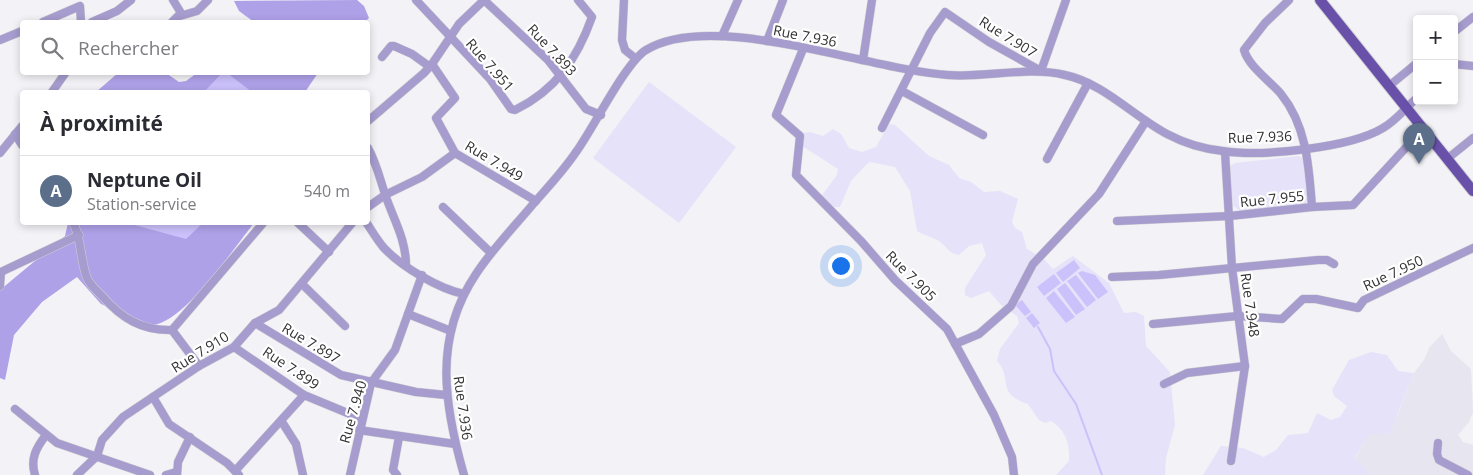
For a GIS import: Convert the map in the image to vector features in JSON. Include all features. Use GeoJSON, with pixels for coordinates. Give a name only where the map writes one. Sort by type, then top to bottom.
{"type":"FeatureCollection","features":[{"type":"Feature","properties":{"kind":"main road"},"geometry":{"type":"LineString","coordinates":[[1320,0],[1473,191]]}},
{"type":"Feature","properties":{"kind":"street"},"geometry":{"type":"LineString","coordinates":[[97,20],[117,11],[131,0]]}},
{"type":"Feature","properties":{"kind":"street"},"geometry":{"type":"LineString","coordinates":[[173,0],[180,10],[180,16]]}},
{"type":"Feature","properties":{"kind":"street"},"geometry":{"type":"LineString","coordinates":[[175,20],[180,16],[197,11],[208,0]]}},
{"type":"Feature","properties":{"kind":"street"},"geometry":{"type":"LineString","coordinates":[[416,0],[448,37]]}},
{"type":"Feature","properties":{"kind":"street"},"geometry":{"type":"LineString","coordinates":[[370,118],[431,66],[448,37],[484,0]]}},
{"type":"Feature","properties":{"kind":"street","name":"Rue 7.893"},"geometry":{"type":"LineString","coordinates":[[484,0],[548,60],[562,76],[582,105],[601,115]]}},
{"type":"Feature","properties":{"kind":"street","name":"Rue 7.951"},"geometry":{"type":"LineString","coordinates":[[448,37],[490,79],[511,109],[515,110],[533,101],[562,76],[592,17],[578,0]]}},
{"type":"Feature","properties":{"kind":"street"},"geometry":{"type":"LineString","coordinates":[[624,0],[622,40],[625,50],[636,58]]}},
{"type":"Feature","properties":{"kind":"street"},"geometry":{"type":"LineString","coordinates":[[722,36],[738,0]]}},
{"type":"Feature","properties":{"kind":"street"},"geometry":{"type":"LineString","coordinates":[[768,41],[783,0]]}},
{"type":"Feature","properties":{"kind":"street"},"geometry":{"type":"LineString","coordinates":[[863,60],[872,0]]}},
{"type":"Feature","properties":{"kind":"street"},"geometry":{"type":"LineString","coordinates":[[1040,71],[1066,0]]}},
{"type":"Feature","properties":{"kind":"street","name":"Rue 7.955"},"geometry":{"type":"LineString","coordinates":[[1116,221],[1230,216],[1312,207],[1307,148],[1286,102],[1248,58],[1244,50],[1265,23],[1289,0]]}},
{"type":"Feature","properties":{"kind":"street"},"geometry":{"type":"LineString","coordinates":[[46,20],[80,3],[81,20]]}},
{"type":"Feature","properties":{"kind":"street","name":"Rue 7.907"},"geometry":{"type":"LineString","coordinates":[[910,70],[930,33],[945,12],[1040,71]]}},
{"type":"Feature","properties":{"kind":"street"},"geometry":{"type":"LineString","coordinates":[[1458,29],[1473,16]]}},
{"type":"Feature","properties":{"kind":"street"},"geometry":{"type":"LineString","coordinates":[[0,40],[20,32]]}},
{"type":"Feature","properties":{"kind":"street","name":"Rue 7.936"},"geometry":{"type":"LineString","coordinates":[[464,475],[455,444],[444,374],[450,331],[464,294],[491,253],[575,154],[636,58],[648,49],[677,37],[722,36],[768,41],[910,70],[969,76],[1040,71],[1067,75],[1088,84],[1146,121],[1183,141],[1225,152],[1307,148],[1350,140],[1380,130],[1397,119],[1413,102]]}},
{"type":"Feature","properties":{"kind":"street"},"geometry":{"type":"LineString","coordinates":[[382,57],[391,46],[394,46],[412,54],[431,66]]}},
{"type":"Feature","properties":{"kind":"street","name":"Rue 7.905"},"geometry":{"type":"LineString","coordinates":[[803,48],[776,115],[800,136],[797,178],[861,241],[895,280],[938,320],[955,344],[994,415],[1012,457],[1014,475]]}},
{"type":"Feature","properties":{"kind":"street"},"geometry":{"type":"LineString","coordinates":[[1458,64],[1473,66]]}},
{"type":"Feature","properties":{"kind":"street","name":"Rue 7.949"},"geometry":{"type":"LineString","coordinates":[[431,66],[455,98],[436,118],[455,153],[536,201]]}},
{"type":"Feature","properties":{"kind":"street"},"geometry":{"type":"LineString","coordinates":[[1389,86],[1413,66]]}},
{"type":"Feature","properties":{"kind":"street"},"geometry":{"type":"LineString","coordinates":[[882,128],[902,91],[910,70]]}},
{"type":"Feature","properties":{"kind":"street"},"geometry":{"type":"LineString","coordinates":[[53,90],[64,75]]}},
{"type":"Feature","properties":{"kind":"street"},"geometry":{"type":"LineString","coordinates":[[1047,159],[1088,84]]}},
{"type":"Feature","properties":{"kind":"street"},"geometry":{"type":"LineString","coordinates":[[902,91],[983,135]]}},
{"type":"Feature","properties":{"kind":"street"},"geometry":{"type":"LineString","coordinates":[[955,344],[979,334],[1011,306],[1033,264],[1099,194],[1120,165],[1146,121]]}},
{"type":"Feature","properties":{"kind":"street"},"geometry":{"type":"LineString","coordinates":[[0,152],[20,128]]}},
{"type":"Feature","properties":{"kind":"street"},"geometry":{"type":"LineString","coordinates":[[1312,207],[1353,205],[1423,129]]}},
{"type":"Feature","properties":{"kind":"street"},"geometry":{"type":"LineString","coordinates":[[15,134],[20,142]]}},
{"type":"Feature","properties":{"kind":"street"},"geometry":{"type":"LineString","coordinates":[[1447,159],[1473,138]]}},
{"type":"Feature","properties":{"kind":"street"},"geometry":{"type":"LineString","coordinates":[[370,152],[378,168],[385,194],[404,242],[406,265]]}},
{"type":"Feature","properties":{"kind":"street","name":"Rue 7.948"},"geometry":{"type":"LineString","coordinates":[[1225,152],[1232,268],[1245,366],[1231,461]]}},
{"type":"Feature","properties":{"kind":"street"},"geometry":{"type":"LineString","coordinates":[[370,205],[385,194],[422,177],[455,153]]}},
{"type":"Feature","properties":{"kind":"street"},"geometry":{"type":"LineString","coordinates":[[443,207],[491,253]]}},
{"type":"Feature","properties":{"kind":"street"},"geometry":{"type":"LineString","coordinates":[[74,225],[79,235],[87,277],[112,307],[130,321],[144,328],[172,330],[199,366]]}},
{"type":"Feature","properties":{"kind":"street"},"geometry":{"type":"LineString","coordinates":[[172,330],[261,225]]}},
{"type":"Feature","properties":{"kind":"street"},"geometry":{"type":"LineString","coordinates":[[300,225],[329,252]]}},
{"type":"Feature","properties":{"kind":"street","name":"Rue 7.910"},"geometry":{"type":"LineString","coordinates":[[77,475],[97,456],[106,434],[129,413],[199,366],[234,347],[255,323],[279,310],[351,225]]}},
{"type":"Feature","properties":{"kind":"street"},"geometry":{"type":"LineString","coordinates":[[368,225],[384,247],[406,265],[451,292],[464,294]]}},
{"type":"Feature","properties":{"kind":"street"},"geometry":{"type":"LineString","coordinates":[[0,286],[1,268],[79,235]]}},
{"type":"Feature","properties":{"kind":"street","name":"Rue 7.950"},"geometry":{"type":"LineString","coordinates":[[1153,324],[1238,316],[1282,319],[1303,299],[1316,298],[1358,308],[1364,300],[1473,248]]}},
{"type":"Feature","properties":{"kind":"street"},"geometry":{"type":"LineString","coordinates":[[1112,277],[1159,276],[1318,260],[1327,260],[1334,264]]}},
{"type":"Feature","properties":{"kind":"street","name":"Rue 7.940"},"geometry":{"type":"LineString","coordinates":[[350,475],[371,383],[390,360],[422,276]]}},
{"type":"Feature","properties":{"kind":"street"},"geometry":{"type":"LineString","coordinates":[[302,284],[345,326]]}},
{"type":"Feature","properties":{"kind":"street"},"geometry":{"type":"LineString","coordinates":[[408,314],[450,331]]}},
{"type":"Feature","properties":{"kind":"street","name":"Rue 7.897"},"geometry":{"type":"LineString","coordinates":[[255,323],[330,371],[371,383],[446,395]]}},
{"type":"Feature","properties":{"kind":"street","name":"Rue 7.899"},"geometry":{"type":"LineString","coordinates":[[234,347],[304,395],[362,419]]}},
{"type":"Feature","properties":{"kind":"street"},"geometry":{"type":"LineString","coordinates":[[1164,384],[1187,373],[1245,366]]}},
{"type":"Feature","properties":{"kind":"street"},"geometry":{"type":"LineString","coordinates":[[153,396],[169,424],[227,462],[237,473],[304,395]]}},
{"type":"Feature","properties":{"kind":"street"},"geometry":{"type":"LineString","coordinates":[[15,409],[57,443],[150,475]]}},
{"type":"Feature","properties":{"kind":"street"},"geometry":{"type":"LineString","coordinates":[[282,422],[296,444],[303,475]]}},
{"type":"Feature","properties":{"kind":"street"},"geometry":{"type":"LineString","coordinates":[[359,430],[455,444]]}},
{"type":"Feature","properties":{"kind":"street"},"geometry":{"type":"LineString","coordinates":[[35,475],[33,458],[35,450],[46,435]]}},
{"type":"Feature","properties":{"kind":"street"},"geometry":{"type":"LineString","coordinates":[[166,475],[176,474],[178,462],[190,437]]}},
{"type":"Feature","properties":{"kind":"street"},"geometry":{"type":"LineString","coordinates":[[397,475],[393,470],[399,437]]}},
{"type":"Feature","properties":{"kind":"street"},"geometry":{"type":"LineString","coordinates":[[1438,443],[1437,454],[1439,460],[1468,475]]}},
{"type":"Feature","properties":{"kind":"street"},"geometry":{"type":"LineString","coordinates":[[125,466],[128,475]]}},
{"type":"Feature","properties":{"kind":"shaded area"},"geometry":{"type":"Polygon","coordinates":[[[357,0],[364,6],[369,18],[367,20],[251,20],[239,11],[234,1],[357,0]]]}},
{"type":"Feature","properties":{"kind":"shaded area"},"geometry":{"type":"Polygon","coordinates":[[[116,75],[169,75],[179,82],[186,81],[194,75],[317,75],[306,90],[98,90],[116,75]]]}},
{"type":"Feature","properties":{"kind":"shaded area"},"geometry":{"type":"Polygon","coordinates":[[[220,75],[230,75],[249,90],[206,90],[220,75]]]}},
{"type":"Feature","properties":{"kind":"shaded area"},"geometry":{"type":"Polygon","coordinates":[[[649,82],[736,147],[679,223],[593,158],[649,82]]]}},
{"type":"Feature","properties":{"kind":"shaded area"},"geometry":{"type":"Polygon","coordinates":[[[889,124],[895,125],[929,156],[949,165],[959,178],[971,182],[984,192],[1000,191],[1018,199],[1012,222],[1015,228],[1022,232],[1027,249],[1043,258],[1053,269],[1073,256],[1109,283],[1124,313],[1136,312],[1144,316],[1146,346],[1170,372],[1175,425],[1166,458],[1165,475],[1056,475],[1069,461],[1069,449],[1064,433],[1051,421],[1045,423],[1039,420],[1028,404],[1011,395],[1006,385],[1002,367],[997,361],[1000,349],[1019,323],[1017,316],[1001,305],[989,291],[971,298],[965,295],[965,288],[986,255],[982,243],[969,246],[959,255],[950,252],[937,240],[917,231],[910,191],[895,167],[870,162],[867,164],[851,181],[840,207],[833,207],[822,195],[837,175],[838,169],[802,146],[804,133],[810,132],[823,136],[833,129],[841,134],[849,148],[862,152],[876,147],[889,124]]]}},
{"type":"Feature","properties":{"kind":"shaded area"},"geometry":{"type":"Polygon","coordinates":[[[1299,156],[1307,162],[1311,197],[1303,206],[1239,210],[1228,202],[1229,167],[1235,163],[1299,156]]]}},
{"type":"Feature","properties":{"kind":"shaded area"},"geometry":{"type":"Polygon","coordinates":[[[68,225],[252,225],[193,299],[164,321],[152,325],[101,304],[77,277],[42,302],[14,335],[5,380],[0,378],[0,290],[65,236],[68,225]]]}},
{"type":"Feature","properties":{"kind":"shaded area"},"geometry":{"type":"Polygon","coordinates":[[[134,225],[201,225],[186,239],[134,225]]]}},
{"type":"Feature","properties":{"kind":"shaded area"},"geometry":{"type":"Polygon","coordinates":[[[1074,260],[1080,268],[1063,282],[1056,273],[1074,260]]]}},
{"type":"Feature","properties":{"kind":"shaded area"},"geometry":{"type":"Polygon","coordinates":[[[1082,271],[1095,275],[1108,292],[1098,299],[1078,273],[1082,271]]]}},
{"type":"Feature","properties":{"kind":"shaded area"},"geometry":{"type":"Polygon","coordinates":[[[1054,274],[1061,283],[1044,296],[1037,287],[1054,274]]]}},
{"type":"Feature","properties":{"kind":"shaded area"},"geometry":{"type":"Polygon","coordinates":[[[1076,275],[1096,300],[1087,307],[1067,281],[1076,275]]]}},
{"type":"Feature","properties":{"kind":"shaded area"},"geometry":{"type":"Polygon","coordinates":[[[1065,283],[1085,309],[1076,315],[1057,289],[1065,283]]]}},
{"type":"Feature","properties":{"kind":"shaded area"},"geometry":{"type":"Polygon","coordinates":[[[1054,291],[1075,317],[1066,323],[1046,298],[1054,291]]]}},
{"type":"Feature","properties":{"kind":"shaded area"},"geometry":{"type":"Polygon","coordinates":[[[1022,300],[1031,312],[1025,316],[1015,305],[1022,300]]]}},
{"type":"Feature","properties":{"kind":"shaded area"},"geometry":{"type":"Polygon","coordinates":[[[1032,313],[1040,323],[1034,328],[1026,318],[1032,313]]]}},
{"type":"Feature","properties":{"kind":"shaded area"},"geometry":{"type":"Polygon","coordinates":[[[1442,334],[1451,351],[1471,369],[1473,412],[1469,422],[1458,435],[1463,442],[1473,445],[1473,475],[1372,475],[1354,459],[1370,434],[1397,417],[1414,373],[1424,360],[1429,348],[1442,334]]]}},
{"type":"Feature","properties":{"kind":"shaded area"},"geometry":{"type":"Polygon","coordinates":[[[1371,352],[1387,355],[1398,371],[1414,373],[1390,433],[1370,434],[1354,458],[1372,475],[1203,475],[1221,446],[1243,448],[1264,457],[1276,450],[1288,435],[1308,433],[1317,413],[1331,420],[1340,417],[1347,406],[1334,396],[1332,390],[1349,360],[1371,352]]]}},
{"type":"Feature","properties":{"kind":"waterway"},"geometry":{"type":"LineString","coordinates":[[1038,327],[1050,349],[1054,371],[1076,404],[1102,475]]}},
{"type":"Feature","properties":{"kind":"place","name":"Neptune Oil"},"geometry":{"type":"Point","coordinates":[1419,164]}}]}
